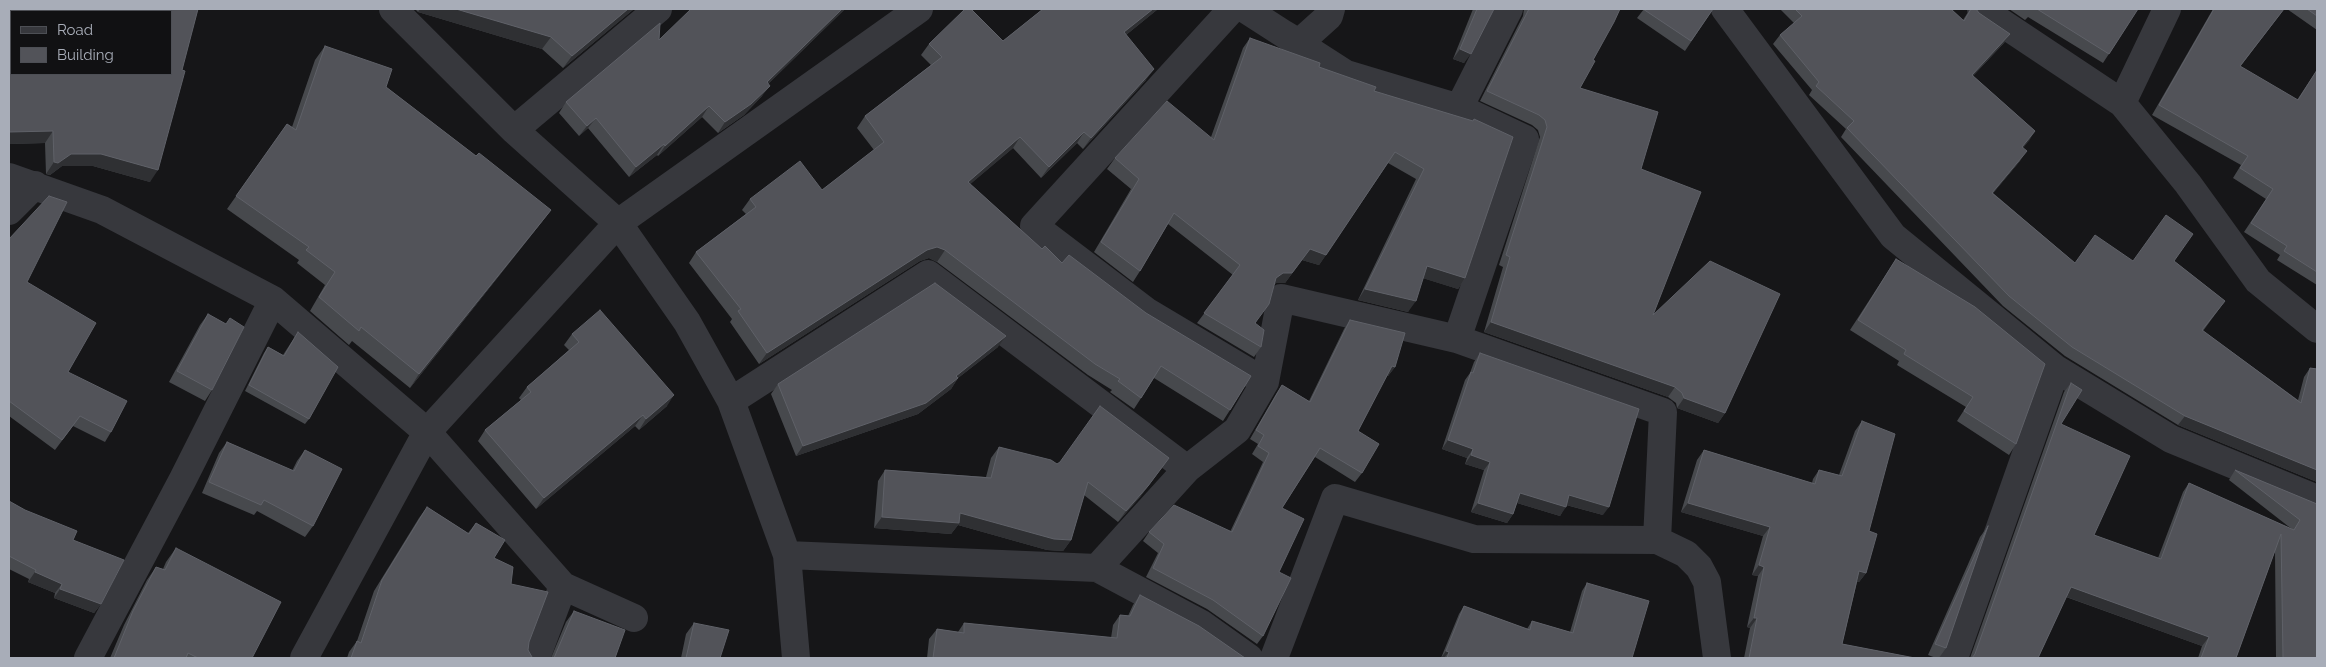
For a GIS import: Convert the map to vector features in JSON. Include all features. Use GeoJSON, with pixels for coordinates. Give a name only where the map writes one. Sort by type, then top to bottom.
{"type":"FeatureCollection","features":[{"type":"Feature","properties":{"kind":"street"},"geometry":{"type":"LineString","coordinates":[[393,9],[514,130],[618,223],[686,322],[731,402],[788,555],[796,658]]}},
{"type":"Feature","properties":{"kind":"street"},"geometry":{"type":"LineString","coordinates":[[514,130],[658,9]]}},
{"type":"Feature","properties":{"kind":"street"},"geometry":{"type":"LineString","coordinates":[[304,658],[427,432],[618,223],[919,9]]}},
{"type":"Feature","properties":{"kind":"street"},"geometry":{"type":"LineString","coordinates":[[1232,9],[1034,226],[1146,311],[1266,382]]}},
{"type":"Feature","properties":{"kind":"street"},"geometry":{"type":"LineString","coordinates":[[1245,9],[1346,74],[1459,108],[1525,138],[1457,339]]}},
{"type":"Feature","properties":{"kind":"street"},"geometry":{"type":"LineString","coordinates":[[1245,9],[1299,43],[1329,16],[1330,9]]}},
{"type":"Feature","properties":{"kind":"street"},"geometry":{"type":"LineString","coordinates":[[1459,108],[1509,9]]}},
{"type":"Feature","properties":{"kind":"street"},"geometry":{"type":"LineString","coordinates":[[1725,9],[1893,236],[2056,369],[2171,439],[2317,499]]}},
{"type":"Feature","properties":{"kind":"street"},"geometry":{"type":"LineString","coordinates":[[1981,9],[2122,102],[2188,184],[2258,281],[2317,329]]}},
{"type":"Feature","properties":{"kind":"street"},"geometry":{"type":"LineString","coordinates":[[2122,102],[2167,9]]}},
{"type":"Feature","properties":{"kind":"street"},"geometry":{"type":"LineString","coordinates":[[9,177],[102,210],[274,300],[427,432],[563,586],[634,618]]}},
{"type":"Feature","properties":{"kind":"street"},"geometry":{"type":"LineString","coordinates":[[9,211],[34,185]]}},
{"type":"Feature","properties":{"kind":"street"},"geometry":{"type":"LineString","coordinates":[[731,402],[928,274],[1187,469]]}},
{"type":"Feature","properties":{"kind":"street"},"geometry":{"type":"LineString","coordinates":[[1097,568],[1187,469],[1237,430],[1266,382],[1281,298],[1457,339],[1663,412],[1657,540]]}},
{"type":"Feature","properties":{"kind":"street"},"geometry":{"type":"LineString","coordinates":[[88,658],[274,300]]}},
{"type":"Feature","properties":{"kind":"street"},"geometry":{"type":"LineString","coordinates":[[1954,658],[2056,369]]}},
{"type":"Feature","properties":{"kind":"street"},"geometry":{"type":"LineString","coordinates":[[1274,658],[1335,498],[1474,539],[1657,540],[1686,554],[1699,567],[1707,582],[1718,658]]}},
{"type":"Feature","properties":{"kind":"street"},"geometry":{"type":"LineString","coordinates":[[788,555],[1097,568],[1200,623],[1248,658]]}},
{"type":"Feature","properties":{"kind":"street"},"geometry":{"type":"LineString","coordinates":[[536,658],[563,586]]}},
{"type":"Feature","properties":{"kind":"building"},"geometry":{"type":"Polygon","coordinates":[[[9,9],[24,9],[10,10],[10,75],[172,75],[172,10],[138,9],[198,9],[182,70],[185,71],[158,170],[101,154],[71,154],[58,163],[54,162],[53,131],[9,132],[9,9]]]}},
{"type":"Feature","properties":{"kind":"building"},"geometry":{"type":"Polygon","coordinates":[[[456,9],[628,9],[572,56],[551,37],[456,9]]]}},
{"type":"Feature","properties":{"kind":"building"},"geometry":{"type":"Polygon","coordinates":[[[691,9],[842,9],[767,82],[770,86],[751,104],[725,122],[709,106],[665,146],[664,144],[636,167],[596,118],[587,126],[566,102],[660,23],[659,40],[691,9]]]}},
{"type":"Feature","properties":{"kind":"building"},"geometry":{"type":"Polygon","coordinates":[[[965,9],[971,9],[1003,41],[1043,9],[1153,9],[1124,32],[1154,69],[1091,138],[1084,132],[1049,167],[1020,137],[968,182],[1042,249],[1045,246],[1062,263],[1069,255],[1146,313],[1251,376],[1230,410],[1161,366],[1141,398],[1118,381],[1120,379],[1095,364],[945,250],[937,247],[927,250],[767,353],[738,311],[741,309],[696,252],[756,207],[750,199],[800,161],[822,190],[884,142],[865,116],[942,57],[929,44],[965,9]]]}},
{"type":"Feature","properties":{"kind":"building"},"geometry":{"type":"Polygon","coordinates":[[[1477,9],[1494,9],[1471,54],[1460,49],[1477,9]]]}},
{"type":"Feature","properties":{"kind":"building"},"geometry":{"type":"Polygon","coordinates":[[[1529,9],[1620,9],[1580,88],[1658,112],[1641,169],[1701,192],[1653,315],[1710,261],[1780,294],[1725,413],[1684,398],[1682,393],[1675,387],[1491,322],[1510,257],[1506,255],[1547,127],[1545,120],[1539,115],[1487,91],[1529,9]]]}},
{"type":"Feature","properties":{"kind":"building"},"geometry":{"type":"Polygon","coordinates":[[[1643,9],[1713,9],[1691,41],[1643,9]]]}},
{"type":"Feature","properties":{"kind":"building"},"geometry":{"type":"Polygon","coordinates":[[[1795,9],[1951,9],[1964,21],[1971,9],[1976,9],[2010,34],[1972,75],[2035,131],[2022,147],[2027,151],[1992,193],[2075,263],[2095,235],[2133,261],[2166,215],[2193,234],[2174,261],[2225,301],[2202,330],[2301,403],[2310,368],[2317,369],[2317,470],[2185,416],[2072,347],[2009,296],[1847,128],[1854,121],[1816,86],[1819,82],[1780,35],[1802,16],[1795,9]]]}},
{"type":"Feature","properties":{"kind":"building"},"geometry":{"type":"Polygon","coordinates":[[[2037,9],[2138,9],[2109,54],[2037,9]]]}},
{"type":"Feature","properties":{"kind":"building"},"geometry":{"type":"Polygon","coordinates":[[[2214,9],[2284,9],[2240,66],[2298,100],[2317,70],[2317,272],[2284,251],[2287,246],[2251,223],[2273,189],[2240,168],[2248,156],[2159,105],[2214,9]]]}},
{"type":"Feature","properties":{"kind":"building"},"geometry":{"type":"Polygon","coordinates":[[[2307,9],[2317,9],[2317,16],[2307,9]]]}},
{"type":"Feature","properties":{"kind":"building"},"geometry":{"type":"Polygon","coordinates":[[[1250,38],[1320,63],[1319,67],[1376,87],[1374,91],[1473,121],[1474,119],[1513,137],[1465,278],[1427,266],[1416,301],[1365,289],[1424,169],[1395,152],[1326,255],[1310,249],[1292,273],[1283,273],[1276,278],[1269,304],[1255,323],[1264,330],[1261,347],[1204,313],[1240,265],[1174,213],[1140,271],[1101,242],[1139,179],[1115,158],[1167,101],[1214,140],[1250,38]]]}},
{"type":"Feature","properties":{"kind":"building"},"geometry":{"type":"Polygon","coordinates":[[[325,46],[392,69],[386,87],[476,156],[479,153],[551,210],[419,374],[361,327],[359,331],[319,297],[335,272],[306,250],[309,247],[236,196],[287,124],[296,130],[325,46]]]}},
{"type":"Feature","properties":{"kind":"building"},"geometry":{"type":"Polygon","coordinates":[[[49,196],[67,202],[27,282],[96,323],[68,372],[127,401],[111,432],[80,416],[62,440],[9,401],[9,239],[49,196]]]}},
{"type":"Feature","properties":{"kind":"building"},"geometry":{"type":"Polygon","coordinates":[[[1896,259],[1975,307],[2045,364],[2016,444],[1964,411],[1973,397],[1904,354],[1906,350],[1858,320],[1896,259]]]}},
{"type":"Feature","properties":{"kind":"building"},"geometry":{"type":"Polygon","coordinates":[[[935,283],[1006,336],[926,403],[803,446],[778,384],[935,283]]]}},
{"type":"Feature","properties":{"kind":"building"},"geometry":{"type":"Polygon","coordinates":[[[600,310],[674,395],[646,419],[643,415],[544,498],[485,430],[531,392],[527,387],[579,342],[572,334],[600,310]]]}},
{"type":"Feature","properties":{"kind":"building"},"geometry":{"type":"Polygon","coordinates":[[[208,314],[226,324],[230,318],[244,327],[212,390],[177,371],[208,314]]]}},
{"type":"Feature","properties":{"kind":"building"},"geometry":{"type":"Polygon","coordinates":[[[1350,320],[1405,333],[1395,367],[1392,366],[1358,431],[1379,444],[1362,473],[1320,448],[1282,508],[1304,519],[1279,572],[1291,578],[1263,636],[1213,600],[1153,568],[1164,544],[1149,532],[1174,505],[1232,532],[1269,453],[1258,446],[1264,435],[1256,430],[1282,385],[1310,402],[1350,320]]]}},
{"type":"Feature","properties":{"kind":"building"},"geometry":{"type":"Polygon","coordinates":[[[298,332],[338,367],[309,419],[249,385],[268,347],[284,356],[298,332]]]}},
{"type":"Feature","properties":{"kind":"building"},"geometry":{"type":"Polygon","coordinates":[[[1480,353],[1639,409],[1609,507],[1569,495],[1566,507],[1520,493],[1513,514],[1478,503],[1490,462],[1471,455],[1473,449],[1448,440],[1471,372],[1473,373],[1480,353]]]}},
{"type":"Feature","properties":{"kind":"building"},"geometry":{"type":"Polygon","coordinates":[[[2071,383],[2082,390],[2061,424],[2130,456],[2094,535],[2161,559],[2189,483],[2294,530],[2300,520],[2235,470],[2317,504],[2317,658],[2283,658],[2281,534],[2236,658],[2201,658],[2209,637],[2071,587],[2038,658],[1972,658],[2071,383]]]}},
{"type":"Feature","properties":{"kind":"building"},"geometry":{"type":"Polygon","coordinates":[[[1100,406],[1169,458],[1126,511],[1088,482],[1071,540],[1054,539],[960,513],[959,523],[882,517],[885,470],[991,478],[999,447],[1051,460],[1057,464],[1100,406]]]}},
{"type":"Feature","properties":{"kind":"building"},"geometry":{"type":"Polygon","coordinates":[[[1862,421],[1895,434],[1869,531],[1877,534],[1866,573],[1859,571],[1842,644],[1915,658],[1749,658],[1757,618],[1754,618],[1764,567],[1759,565],[1770,527],[1688,503],[1704,450],[1815,484],[1819,470],[1842,476],[1862,421]]]}},
{"type":"Feature","properties":{"kind":"building"},"geometry":{"type":"Polygon","coordinates":[[[227,442],[294,471],[305,450],[342,469],[313,526],[264,500],[261,505],[209,482],[227,442]]]}},
{"type":"Feature","properties":{"kind":"building"},"geometry":{"type":"Polygon","coordinates":[[[9,501],[25,510],[77,531],[73,540],[124,560],[101,604],[60,589],[62,584],[35,572],[36,570],[9,556],[9,501]]]}},
{"type":"Feature","properties":{"kind":"building"},"geometry":{"type":"Polygon","coordinates":[[[427,507],[469,534],[476,523],[505,540],[494,558],[513,567],[511,584],[548,592],[529,642],[528,650],[533,658],[351,658],[357,641],[361,643],[382,580],[427,507]]]}},
{"type":"Feature","properties":{"kind":"building"},"geometry":{"type":"Polygon","coordinates":[[[1988,526],[1946,648],[1935,644],[1988,526]]]}},
{"type":"Feature","properties":{"kind":"building"},"geometry":{"type":"Polygon","coordinates":[[[176,548],[281,602],[252,658],[198,658],[188,653],[186,658],[114,658],[133,611],[156,567],[165,570],[176,548]]]}},
{"type":"Feature","properties":{"kind":"building"},"geometry":{"type":"Polygon","coordinates":[[[1587,583],[1649,601],[1632,658],[1447,658],[1449,652],[1446,651],[1464,606],[1530,630],[1532,621],[1573,633],[1587,583]]]}},
{"type":"Feature","properties":{"kind":"building"},"geometry":{"type":"Polygon","coordinates":[[[1140,595],[1199,626],[1245,658],[933,658],[937,629],[964,633],[964,623],[1117,638],[1120,615],[1130,616],[1140,595]]]}},
{"type":"Feature","properties":{"kind":"building"},"geometry":{"type":"Polygon","coordinates":[[[574,611],[625,630],[615,658],[554,658],[574,611]]]}},
{"type":"Feature","properties":{"kind":"building"},"geometry":{"type":"Polygon","coordinates":[[[694,623],[729,630],[720,658],[686,658],[694,623]]]}}]}
